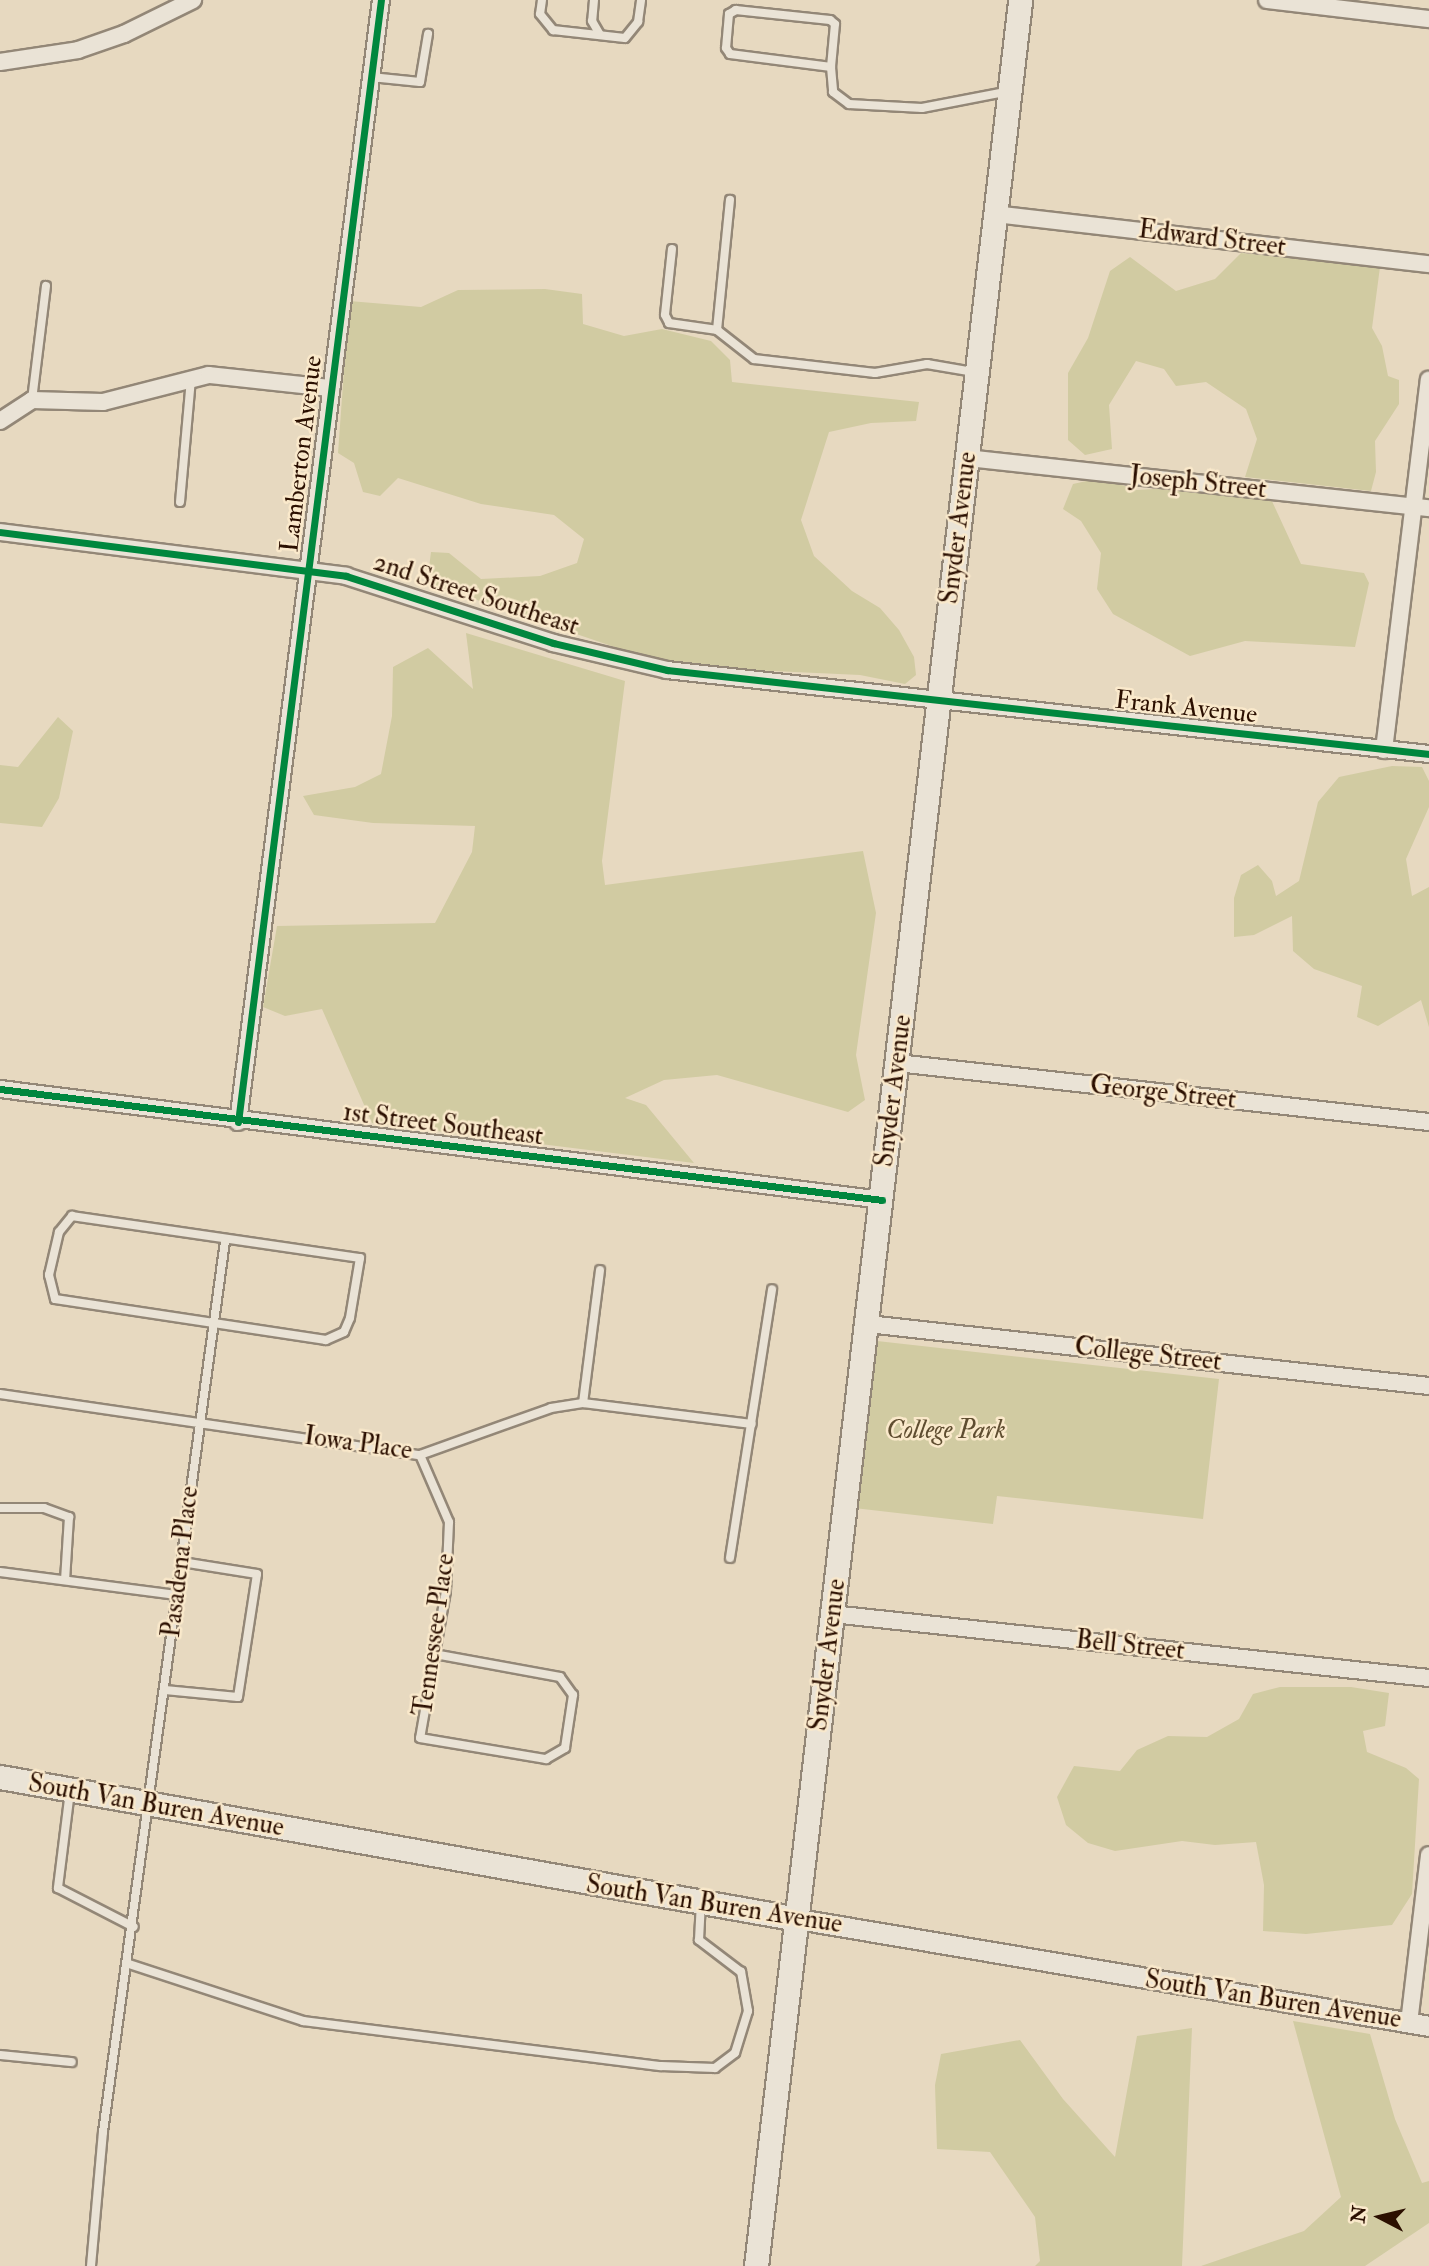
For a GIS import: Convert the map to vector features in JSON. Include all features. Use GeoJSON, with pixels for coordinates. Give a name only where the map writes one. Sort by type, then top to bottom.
{"type":"FeatureCollection","features":[{"type":"Feature","properties":{"kind":"main road","name":"Snyder Avenue"},"geometry":{"type":"LineString","coordinates":[[757,2266],[1020,0]]}},
{"type":"Feature","properties":{"kind":"main road","name":"South Van Buren Avenue"},"geometry":{"type":"LineString","coordinates":[[0,1777],[701,1904],[798,1919]]}},
{"type":"Feature","properties":{"kind":"street"},"geometry":{"type":"LineString","coordinates":[[0,62],[78,50],[124,34],[193,0]]}},
{"type":"Feature","properties":{"kind":"street","name":"Lamberton Avenue"},"geometry":{"type":"LineString","coordinates":[[238,1122],[381,0]]}},
{"type":"Feature","properties":{"kind":"street"},"geometry":{"type":"LineString","coordinates":[[1267,0],[1429,19]]}},
{"type":"Feature","properties":{"kind":"street","name":"Edward Street"},"geometry":{"type":"LineString","coordinates":[[995,214],[1429,264]]}},
{"type":"Feature","properties":{"kind":"street"},"geometry":{"type":"LineString","coordinates":[[0,421],[32,400],[103,402],[209,375],[331,388]]}},
{"type":"Feature","properties":{"kind":"street"},"geometry":{"type":"LineString","coordinates":[[1384,750],[1422,507],[1429,380]]}},
{"type":"Feature","properties":{"kind":"street","name":"Joseph Street"},"geometry":{"type":"LineString","coordinates":[[967,458],[1422,507]]}},
{"type":"Feature","properties":{"kind":"street","name":"2nd Street Southeast"},"geometry":{"type":"LineString","coordinates":[[0,532],[308,571],[395,588],[553,643],[634,664],[939,703]]}},
{"type":"Feature","properties":{"kind":"street","name":"Frank Avenue"},"geometry":{"type":"LineString","coordinates":[[939,703],[1429,754]]}},
{"type":"Feature","properties":{"kind":"street","name":"George Street"},"geometry":{"type":"LineString","coordinates":[[897,1063],[1429,1122]]}},
{"type":"Feature","properties":{"kind":"street","name":"1st Street Southeast"},"geometry":{"type":"LineString","coordinates":[[0,1089],[238,1122],[881,1200]]}},
{"type":"Feature","properties":{"kind":"street","name":"College Street"},"geometry":{"type":"LineString","coordinates":[[868,1324],[1429,1386]]}},
{"type":"Feature","properties":{"kind":"street","name":"Bell Street"},"geometry":{"type":"LineString","coordinates":[[832,1614],[1429,1678]]}},
{"type":"Feature","properties":{"kind":"street"},"geometry":{"type":"LineString","coordinates":[[1419,2024],[1429,1855]]}},
{"type":"Feature","properties":{"kind":"street","name":"South Van Buren Avenue"},"geometry":{"type":"LineString","coordinates":[[798,1919],[1419,2024]]}},
{"type":"Feature","properties":{"kind":"lane"},"geometry":{"type":"LineString","coordinates":[[542,0],[540,14],[553,30],[625,38],[638,22],[641,0]]}},
{"type":"Feature","properties":{"kind":"lane"},"geometry":{"type":"LineString","coordinates":[[594,0],[592,21],[600,35]]}},
{"type":"Feature","properties":{"kind":"lane"},"geometry":{"type":"LineString","coordinates":[[831,66],[730,54],[726,48],[729,15],[736,10],[830,20],[835,24],[831,66],[833,92],[849,104],[922,108],[1008,91]]}},
{"type":"Feature","properties":{"kind":"lane"},"geometry":{"type":"LineString","coordinates":[[371,77],[420,82],[428,34]]}},
{"type":"Feature","properties":{"kind":"lane"},"geometry":{"type":"LineString","coordinates":[[717,330],[730,200]]}},
{"type":"Feature","properties":{"kind":"lane"},"geometry":{"type":"LineString","coordinates":[[673,248],[665,315],[669,323],[717,330],[754,359],[874,373],[927,364],[977,372]]}},
{"type":"Feature","properties":{"kind":"lane"},"geometry":{"type":"LineString","coordinates":[[32,400],[46,285]]}},
{"type":"Feature","properties":{"kind":"lane"},"geometry":{"type":"LineString","coordinates":[[180,502],[191,379]]}},
{"type":"Feature","properties":{"kind":"lane"},"geometry":{"type":"LineString","coordinates":[[72,1216],[225,1241],[360,1258],[350,1318],[344,1332],[327,1340],[213,1319],[55,1299],[49,1275],[59,1232],[72,1216]]}},
{"type":"Feature","properties":{"kind":"lane","name":"Pasadena Place"},"geometry":{"type":"LineString","coordinates":[[91,2266],[103,2132],[129,1964],[225,1241]]}},
{"type":"Feature","properties":{"kind":"lane"},"geometry":{"type":"LineString","coordinates":[[583,1403],[600,1270]]}},
{"type":"Feature","properties":{"kind":"lane"},"geometry":{"type":"LineString","coordinates":[[730,1558],[772,1289]]}},
{"type":"Feature","properties":{"kind":"lane","name":"Iowa Place"},"geometry":{"type":"LineString","coordinates":[[0,1394],[420,1455],[551,1408],[583,1403],[752,1424]]}},
{"type":"Feature","properties":{"kind":"lane","name":"Tennessee Place"},"geometry":{"type":"LineString","coordinates":[[420,1455],[449,1522],[446,1591],[420,1738],[546,1759],[565,1748],[573,1695],[560,1677],[435,1654]]}},
{"type":"Feature","properties":{"kind":"lane"},"geometry":{"type":"LineString","coordinates":[[0,1508],[44,1508],[69,1517],[65,1580]]}},
{"type":"Feature","properties":{"kind":"lane"},"geometry":{"type":"LineString","coordinates":[[165,1690],[238,1698],[257,1574],[181,1562]]}},
{"type":"Feature","properties":{"kind":"lane"},"geometry":{"type":"LineString","coordinates":[[0,1572],[177,1595]]}},
{"type":"Feature","properties":{"kind":"lane"},"geometry":{"type":"LineString","coordinates":[[70,1790],[58,1888],[134,1927]]}},
{"type":"Feature","properties":{"kind":"lane"},"geometry":{"type":"LineString","coordinates":[[129,1964],[303,2021],[661,2066],[715,2068],[736,2053],[748,2011],[741,1972],[699,1940],[701,1904]]}},
{"type":"Feature","properties":{"kind":"lane"},"geometry":{"type":"LineString","coordinates":[[0,2055],[72,2062]]}},
{"type":"Feature","properties":{"kind":"green space"},"geometry":{"type":"Polygon","coordinates":[[[1241,253],[1380,267],[1372,328],[1382,346],[1388,376],[1399,380],[1399,404],[1375,441],[1376,472],[1371,491],[1245,477],[1257,439],[1246,409],[1206,382],[1176,386],[1164,369],[1136,361],[1109,405],[1112,449],[1085,455],[1068,440],[1068,373],[1088,338],[1110,271],[1130,257],[1176,291],[1215,279],[1241,253]]]}},
{"type":"Feature","properties":{"kind":"green space"},"geometry":{"type":"Polygon","coordinates":[[[545,289],[582,294],[583,324],[624,336],[662,329],[711,341],[730,360],[732,382],[919,402],[916,421],[871,423],[829,432],[801,520],[814,556],[852,591],[880,608],[899,630],[914,657],[916,675],[905,684],[860,675],[707,668],[641,656],[427,583],[431,552],[449,553],[481,579],[540,576],[577,563],[584,539],[554,515],[481,504],[398,478],[380,496],[363,492],[354,463],[338,453],[349,301],[421,307],[458,290],[545,289]]]}},
{"type":"Feature","properties":{"kind":"green space"},"geometry":{"type":"Polygon","coordinates":[[[1100,478],[1137,490],[1171,488],[1271,499],[1301,564],[1364,573],[1369,583],[1355,647],[1245,641],[1190,656],[1113,614],[1097,589],[1101,553],[1081,521],[1063,509],[1073,484],[1100,478]]]}},
{"type":"Feature","properties":{"kind":"green space"},"geometry":{"type":"Polygon","coordinates":[[[466,633],[625,681],[602,861],[605,885],[863,851],[876,913],[856,1055],[865,1100],[848,1112],[717,1075],[664,1080],[625,1098],[646,1105],[694,1163],[372,1123],[322,1009],[285,1016],[263,1007],[277,926],[435,923],[472,852],[475,826],[373,823],[314,815],[303,796],[355,787],[381,774],[392,716],[393,667],[428,648],[473,689],[466,633]]]}},
{"type":"Feature","properties":{"kind":"green space"},"geometry":{"type":"Polygon","coordinates":[[[58,717],[73,731],[59,798],[42,827],[0,823],[0,765],[18,767],[58,717]]]}},
{"type":"Feature","properties":{"kind":"green space"},"geometry":{"type":"Polygon","coordinates":[[[1392,766],[1422,767],[1429,781],[1429,807],[1406,859],[1412,896],[1429,887],[1429,1027],[1421,1000],[1378,1026],[1357,1017],[1362,986],[1314,969],[1293,951],[1292,916],[1254,935],[1234,937],[1234,898],[1241,875],[1258,865],[1272,881],[1276,896],[1299,881],[1318,802],[1339,777],[1392,766]]]}},
{"type":"Feature","properties":{"kind":"green space","name":"College Park"},"geometry":{"type":"Polygon","coordinates":[[[877,1341],[1219,1379],[1203,1519],[997,1496],[993,1524],[854,1508],[872,1345],[877,1341]]]}},
{"type":"Feature","properties":{"kind":"green space"},"geometry":{"type":"Polygon","coordinates":[[[1280,1687],[1351,1687],[1389,1693],[1385,1726],[1363,1731],[1367,1752],[1406,1768],[1419,1779],[1412,1894],[1392,1925],[1306,1934],[1263,1931],[1264,1885],[1256,1842],[1215,1845],[1182,1841],[1115,1851],[1088,1843],[1066,1825],[1057,1797],[1074,1766],[1120,1771],[1137,1750],[1168,1736],[1207,1737],[1239,1719],[1253,1694],[1280,1687]]]}},
{"type":"Feature","properties":{"kind":"green space"},"geometry":{"type":"Polygon","coordinates":[[[1293,2021],[1370,2034],[1395,2119],[1422,2183],[1429,2181],[1429,2223],[1365,2266],[1201,2266],[1304,2231],[1341,2197],[1293,2021]]]}},
{"type":"Feature","properties":{"kind":"green space"},"geometry":{"type":"Polygon","coordinates":[[[1192,2028],[1182,2266],[1035,2266],[1040,2261],[1035,2217],[990,2152],[937,2149],[935,2085],[941,2054],[1020,2040],[1063,2099],[1115,2157],[1137,2036],[1192,2028]]]}},
{"type":"Feature","properties":{"kind":"cycle path"},"geometry":{"type":"LineString","coordinates":[[238,1122],[381,0]]}},
{"type":"Feature","properties":{"kind":"cycle path"},"geometry":{"type":"LineString","coordinates":[[0,532],[346,576],[553,643],[667,670],[1429,754]]}},
{"type":"Feature","properties":{"kind":"cycle path"},"geometry":{"type":"LineString","coordinates":[[0,1089],[882,1200]]}}]}
